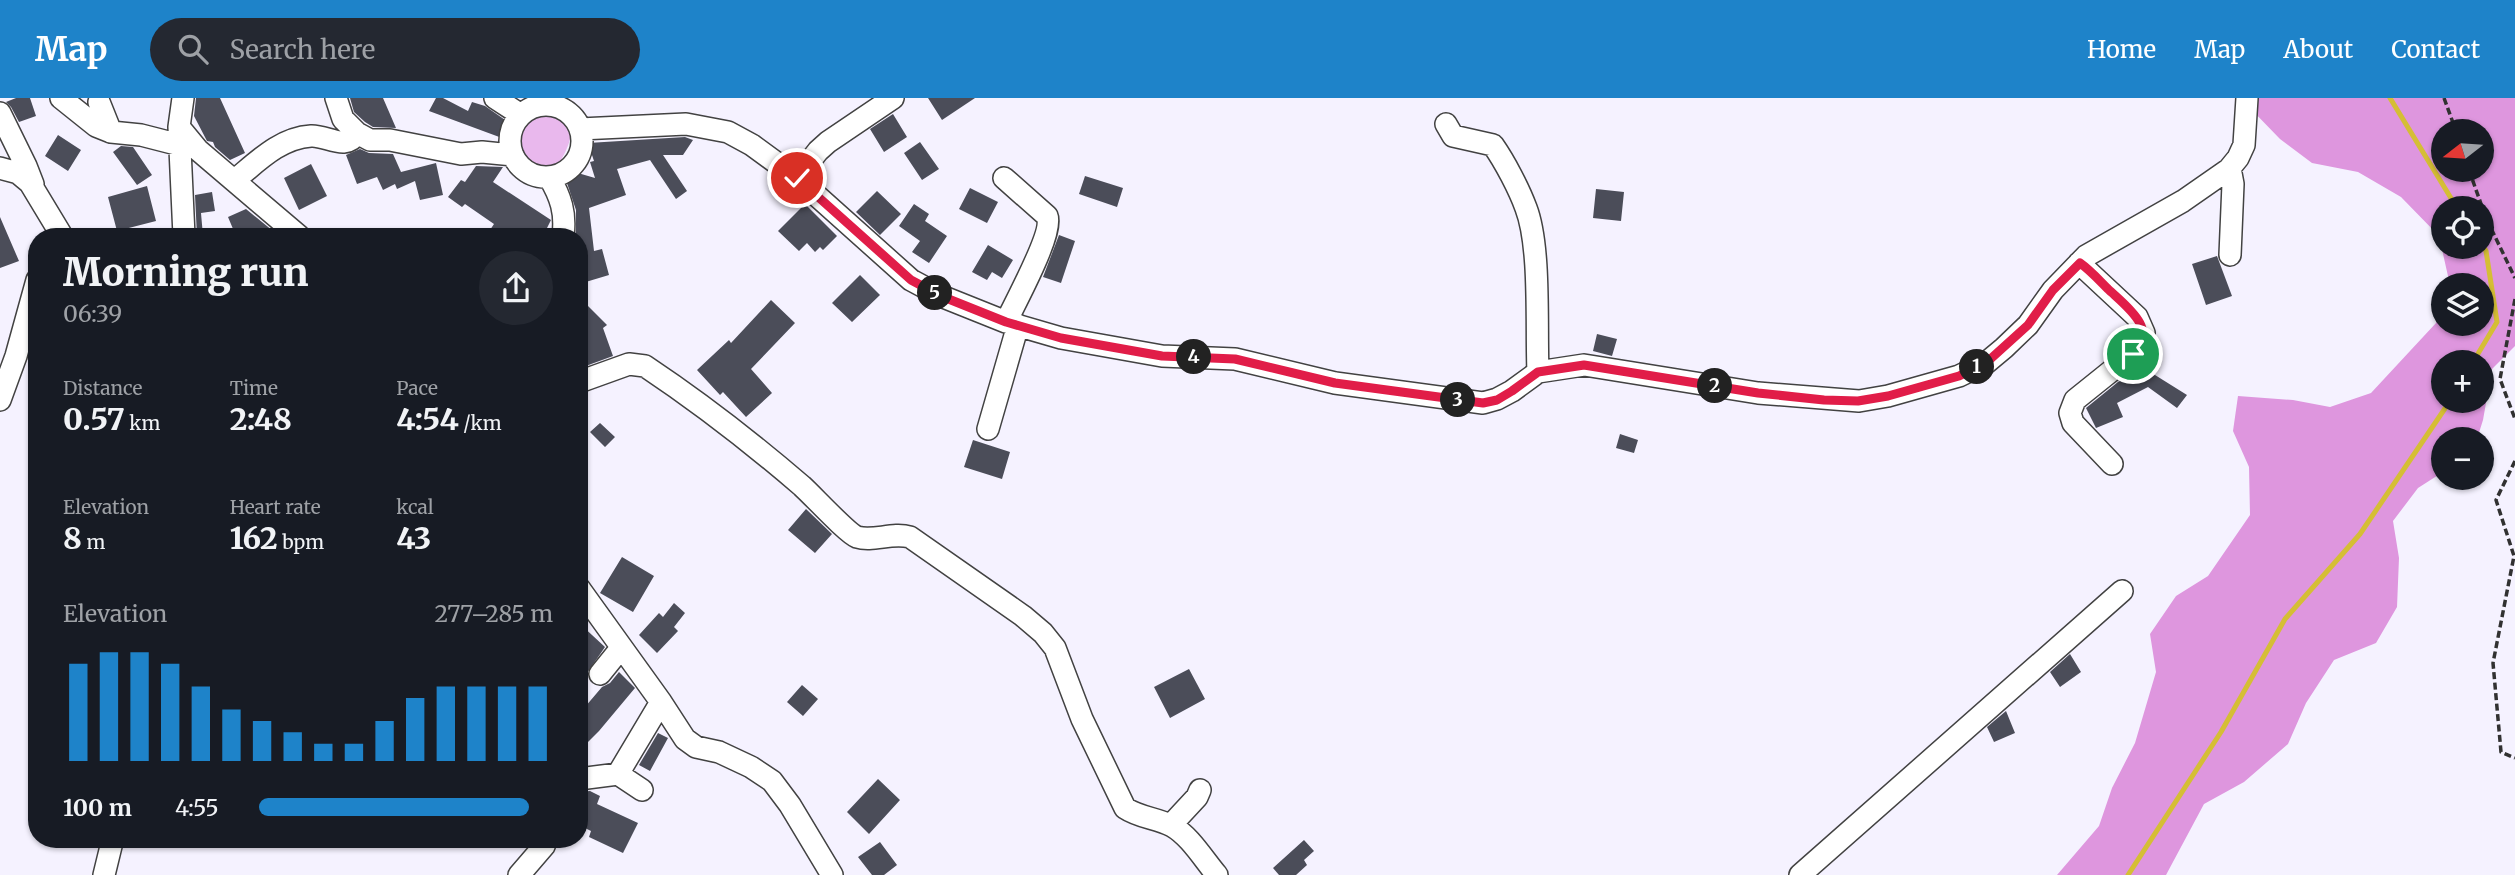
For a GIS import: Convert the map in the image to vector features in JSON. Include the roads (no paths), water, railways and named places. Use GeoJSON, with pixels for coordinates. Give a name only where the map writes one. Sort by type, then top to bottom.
{"type":"FeatureCollection","features":[{"type":"Feature","properties":{"kind":"street"},"geometry":{"type":"LineString","coordinates":[[61,98],[96,126],[111,132],[180,136],[235,180],[287,228]]}},
{"type":"Feature","properties":{"kind":"street"},"geometry":{"type":"LineString","coordinates":[[336,98],[344,119],[357,133],[370,140],[461,154],[482,152],[513,155]]}},
{"type":"Feature","properties":{"kind":"street"},"geometry":{"type":"LineString","coordinates":[[495,98],[520,115]]}},
{"type":"Feature","properties":{"kind":"street"},"geometry":{"type":"LineString","coordinates":[[797,178],[828,142],[893,98]]}},
{"type":"Feature","properties":{"kind":"street"},"geometry":{"type":"LineString","coordinates":[[580,129],[686,124],[716,128],[746,141],[797,178],[911,280],[941,296],[1061,338],[1162,356],[1235,359],[1335,383],[1483,403],[1497,400],[1538,372],[1584,365],[1758,393],[1858,401],[1888,396],[1959,376],[1986,363],[2028,325],[2053,290],[2086,257],[2183,201],[2230,168],[2244,145],[2247,98]]}},
{"type":"Feature","properties":{"kind":"street"},"geometry":{"type":"LineString","coordinates":[[180,100],[184,228]]}},
{"type":"Feature","properties":{"kind":"street"},"geometry":{"type":"LineString","coordinates":[[99,102],[111,132]]}},
{"type":"Feature","properties":{"kind":"street"},"geometry":{"type":"LineString","coordinates":[[557,102],[572,115],[580,129],[582,145],[577,160],[565,172],[549,177],[527,172],[513,155],[510,146],[511,131],[520,115],[534,106],[557,102]]}},
{"type":"Feature","properties":{"kind":"street"},"geometry":{"type":"LineString","coordinates":[[0,113],[36,193]]}},
{"type":"Feature","properties":{"kind":"street"},"geometry":{"type":"LineString","coordinates":[[1446,124],[1453,136],[1493,145],[1526,207],[1534,258],[1538,372]]}},
{"type":"Feature","properties":{"kind":"street"},"geometry":{"type":"LineString","coordinates":[[235,180],[280,145],[313,136],[340,143],[352,140],[357,133]]}},
{"type":"Feature","properties":{"kind":"street"},"geometry":{"type":"LineString","coordinates":[[0,168],[18,173],[30,183],[55,228]]}},
{"type":"Feature","properties":{"kind":"street"},"geometry":{"type":"LineString","coordinates":[[2230,168],[2233,184],[2230,254]]}},
{"type":"Feature","properties":{"kind":"street"},"geometry":{"type":"LineString","coordinates":[[549,177],[561,198],[564,228]]}},
{"type":"Feature","properties":{"kind":"street"},"geometry":{"type":"LineString","coordinates":[[988,429],[1012,323],[1050,223],[1047,216],[1004,178]]}},
{"type":"Feature","properties":{"kind":"street"},"geometry":{"type":"LineString","coordinates":[[2080,263],[2137,317],[2144,333],[2141,347],[2075,400],[2070,413],[2073,423],[2112,464]]}},
{"type":"Feature","properties":{"kind":"street"},"geometry":{"type":"LineString","coordinates":[[0,400],[28,313]]}},
{"type":"Feature","properties":{"kind":"street"},"geometry":{"type":"LineString","coordinates":[[588,379],[629,364],[645,366],[773,462],[823,504],[852,534],[868,538],[892,534],[910,537],[1023,616],[1043,633],[1055,648],[1082,719],[1125,808],[1137,816],[1171,825],[1217,875]]}},
{"type":"Feature","properties":{"kind":"street"},"geometry":{"type":"LineString","coordinates":[[1800,875],[2122,591]]}},
{"type":"Feature","properties":{"kind":"street"},"geometry":{"type":"LineString","coordinates":[[588,601],[689,743],[733,758],[772,781],[790,805],[832,875]]}},
{"type":"Feature","properties":{"kind":"street"},"geometry":{"type":"LineString","coordinates":[[600,674],[621,648]]}},
{"type":"Feature","properties":{"kind":"street"},"geometry":{"type":"LineString","coordinates":[[618,774],[661,702]]}},
{"type":"Feature","properties":{"kind":"street"},"geometry":{"type":"LineString","coordinates":[[588,778],[618,774],[642,790]]}},
{"type":"Feature","properties":{"kind":"street"},"geometry":{"type":"LineString","coordinates":[[1171,825],[1197,797],[1200,790]]}},
{"type":"Feature","properties":{"kind":"street"},"geometry":{"type":"LineString","coordinates":[[104,875],[111,848]]}},
{"type":"Feature","properties":{"kind":"street"},"geometry":{"type":"LineString","coordinates":[[519,875],[542,848]]}},
{"type":"Feature","properties":{"kind":"waterway"},"geometry":{"type":"LineString","coordinates":[[2390,98],[2450,196]]}},
{"type":"Feature","properties":{"kind":"waterway"},"geometry":{"type":"LineString","coordinates":[[2480,350],[2497,322],[2487,259]]}},
{"type":"Feature","properties":{"kind":"waterway"},"geometry":{"type":"LineString","coordinates":[[2128,875],[2221,732],[2285,619],[2360,534],[2442,413]]}}]}
